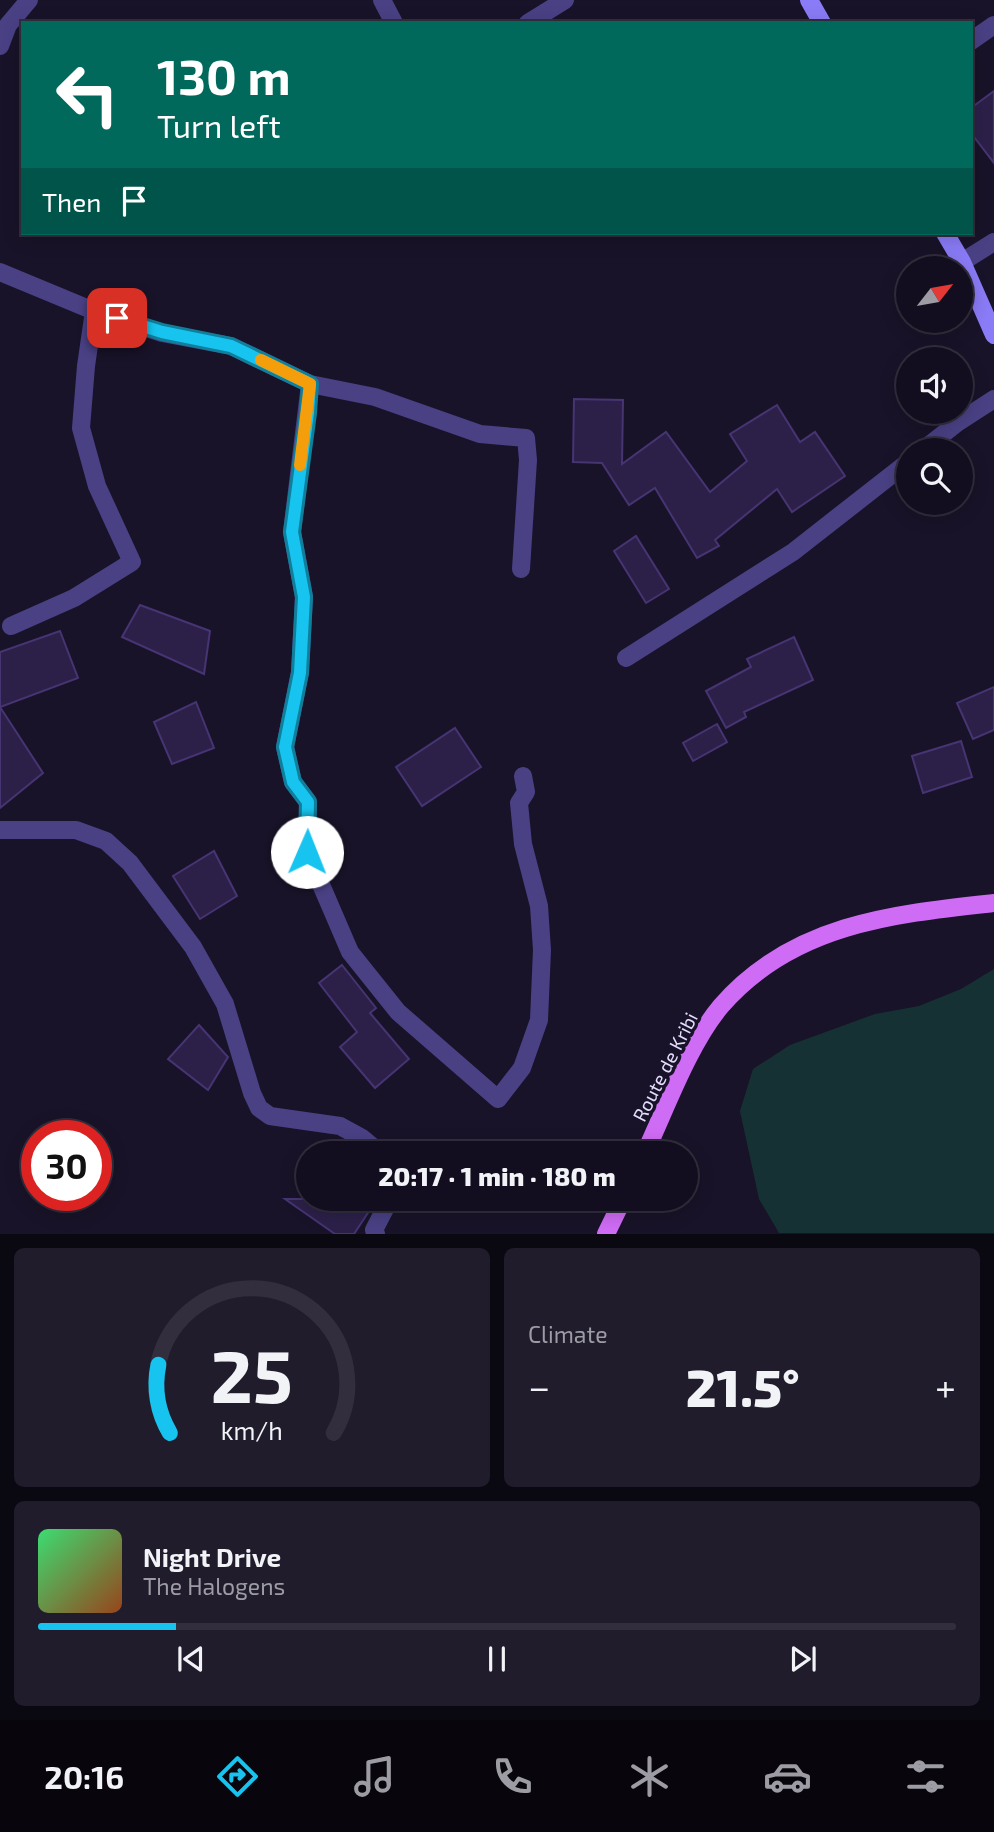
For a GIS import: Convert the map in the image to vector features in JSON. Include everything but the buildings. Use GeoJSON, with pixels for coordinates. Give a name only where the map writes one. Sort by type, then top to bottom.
{"type":"FeatureCollection","features":[{"type":"Feature","properties":{"kind":"main road","name":"Route de Kribi"},"geometry":{"type":"LineString","coordinates":[[651,1141],[694,1049],[720,1007],[752,976],[791,949],[840,928],[909,912],[994,903]]}},
{"type":"Feature","properties":{"kind":"main road"},"geometry":{"type":"LineString","coordinates":[[606,1234],[617,1211]]}},
{"type":"Feature","properties":{"kind":"street"},"geometry":{"type":"LineString","coordinates":[[0,46],[8,25],[29,0]]}},
{"type":"Feature","properties":{"kind":"street"},"geometry":{"type":"LineString","coordinates":[[382,0],[393,21]]}},
{"type":"Feature","properties":{"kind":"street"},"geometry":{"type":"LineString","coordinates":[[531,21],[565,0]]}},
{"type":"Feature","properties":{"kind":"street"},"geometry":{"type":"LineString","coordinates":[[809,0],[821,21]]}},
{"type":"Feature","properties":{"kind":"street"},"geometry":{"type":"LineString","coordinates":[[973,40],[994,25]]}},
{"type":"Feature","properties":{"kind":"street"},"geometry":{"type":"LineString","coordinates":[[946,235],[958,256]]}},
{"type":"Feature","properties":{"kind":"street"},"geometry":{"type":"LineString","coordinates":[[972,256],[994,242]]}},
{"type":"Feature","properties":{"kind":"street"},"geometry":{"type":"LineString","coordinates":[[0,272],[94,311],[162,332],[231,346],[310,384],[375,397],[480,434],[526,438],[528,460],[521,569]]}},
{"type":"Feature","properties":{"kind":"street"},"geometry":{"type":"LineString","coordinates":[[973,287],[994,335]]}},
{"type":"Feature","properties":{"kind":"street"},"geometry":{"type":"LineString","coordinates":[[10,626],[74,598],[132,562],[97,486],[81,428],[94,311]]}},
{"type":"Feature","properties":{"kind":"street"},"geometry":{"type":"LineString","coordinates":[[310,384],[292,532],[304,597],[300,673],[285,747],[293,782],[308,802],[307,852],[350,952],[398,1012],[498,1099],[522,1068],[538,1020],[542,950],[539,906],[523,844],[519,803],[526,792],[523,776]]}},
{"type":"Feature","properties":{"kind":"street"},"geometry":{"type":"LineString","coordinates":[[938,438],[994,399]]}},
{"type":"Feature","properties":{"kind":"street"},"geometry":{"type":"LineString","coordinates":[[626,658],[793,552],[896,470]]}},
{"type":"Feature","properties":{"kind":"street"},"geometry":{"type":"LineString","coordinates":[[0,830],[75,830],[106,841],[130,863],[199,958],[225,1004],[259,1108],[270,1116],[340,1126],[366,1141]]}},
{"type":"Feature","properties":{"kind":"street"},"geometry":{"type":"LineString","coordinates":[[376,1234],[374,1230],[384,1211]]}},
{"type":"Feature","properties":{"kind":"green space"},"geometry":{"type":"Polygon","coordinates":[[[994,969],[994,1233],[779,1233],[759,1199],[740,1111],[753,1069],[790,1045],[875,1014],[919,1006],[961,989],[994,969]]]}},
{"type":"Feature","properties":{"kind":"slow traffic"},"geometry":{"type":"LineString","coordinates":[[261,360],[310,384],[300,465]]}},
{"type":"Feature","properties":{"kind":"route"},"geometry":{"type":"LineString","coordinates":[[117,318],[162,332],[231,346],[310,384],[292,532],[304,597],[300,673],[285,747],[293,782],[308,802],[307,852]]}}]}
